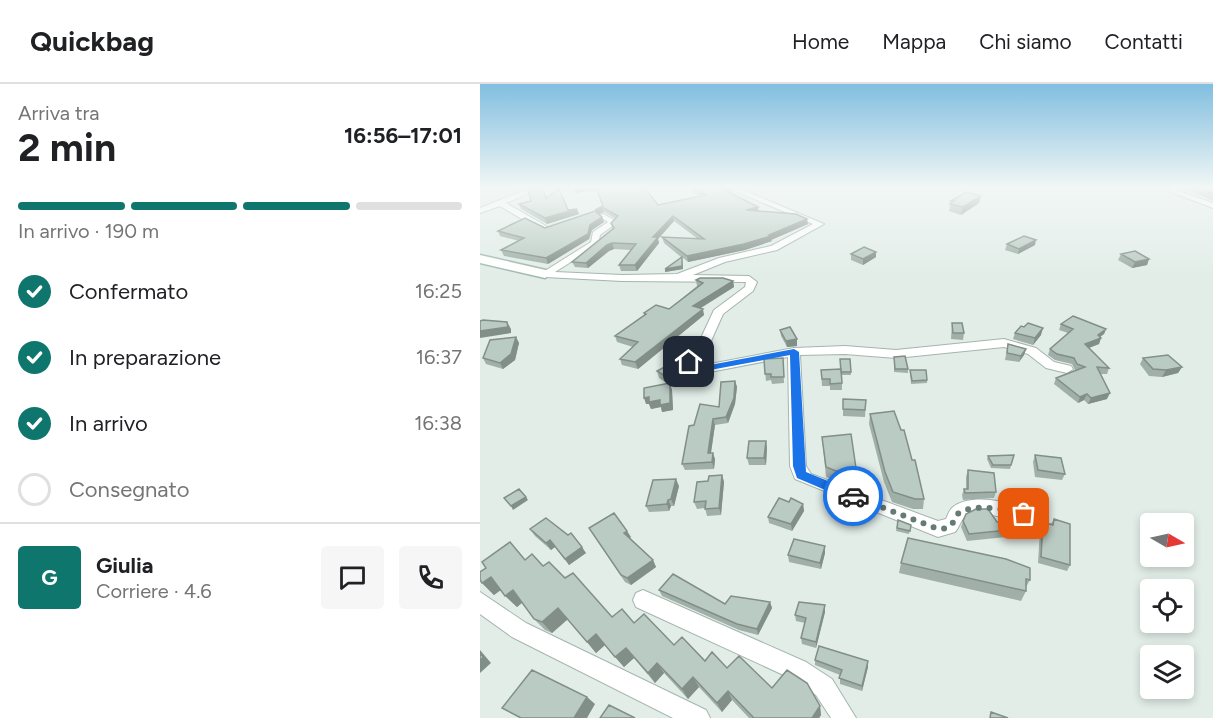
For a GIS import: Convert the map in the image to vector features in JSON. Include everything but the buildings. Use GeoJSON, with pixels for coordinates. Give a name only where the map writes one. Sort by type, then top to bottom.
{"type":"FeatureCollection","features":[{"type":"Feature","properties":{"kind":"street"},"geometry":{"type":"LineString","coordinates":[[523,217],[543,228],[550,228]]}},
{"type":"Feature","properties":{"kind":"street"},"geometry":{"type":"LineString","coordinates":[[545,274],[595,243],[596,234],[614,222],[604,217]]}},
{"type":"Feature","properties":{"kind":"street"},"geometry":{"type":"LineString","coordinates":[[678,278],[722,260],[774,248],[820,224],[802,217]]}},
{"type":"Feature","properties":{"kind":"street"},"geometry":{"type":"LineString","coordinates":[[480,259],[545,274],[622,278],[749,279],[752,282],[749,288],[718,312],[705,341],[689,362],[690,366],[698,369],[794,352],[845,350],[896,354],[1004,344],[1032,351],[1050,365],[1067,369]]}},
{"type":"Feature","properties":{"kind":"street"},"geometry":{"type":"LineString","coordinates":[[794,352],[798,466],[801,475],[805,478],[938,529],[947,529],[952,525],[957,514],[963,510],[1001,508],[1024,514]]}},
{"type":"Feature","properties":{"kind":"street"},"geometry":{"type":"LineString","coordinates":[[644,600],[798,670],[824,687],[844,718]]}},
{"type":"Feature","properties":{"kind":"street"},"geometry":{"type":"LineString","coordinates":[[480,602],[519,630],[698,718]]}},
{"type":"Feature","properties":{"kind":"way so far"},"geometry":{"type":"LineString","coordinates":[[853,496],[938,529],[947,529],[952,525],[957,514],[963,510],[1001,508],[1024,514]]}},
{"type":"Feature","properties":{"kind":"route"},"geometry":{"type":"LineString","coordinates":[[689,362],[693,368],[710,368],[794,352],[798,466],[801,475],[853,496]]}}]}
